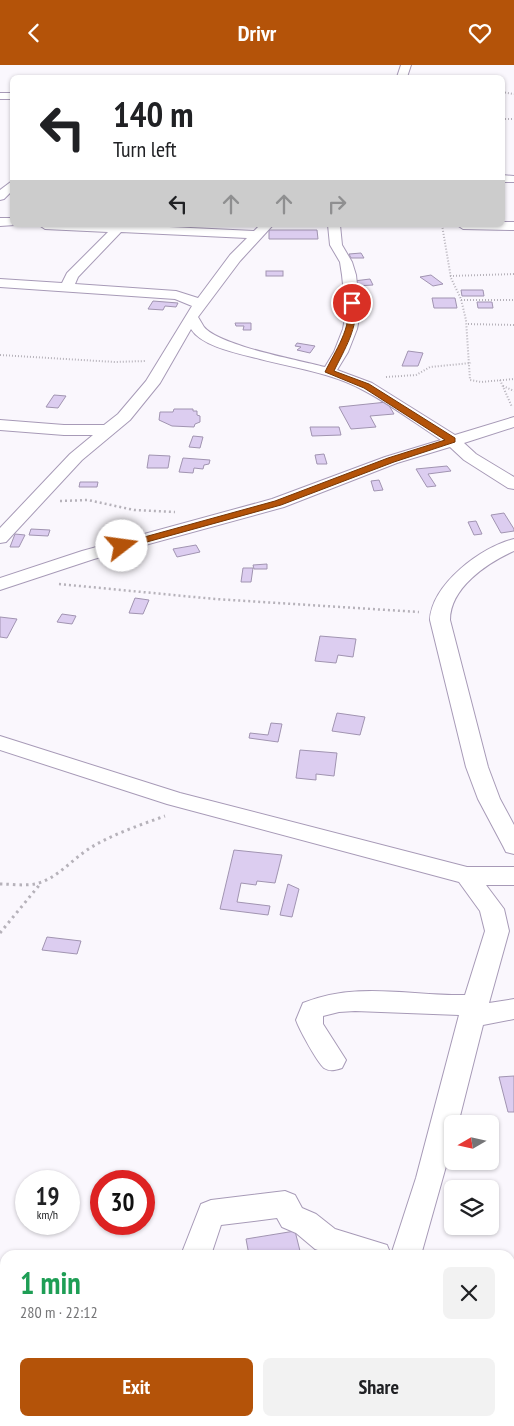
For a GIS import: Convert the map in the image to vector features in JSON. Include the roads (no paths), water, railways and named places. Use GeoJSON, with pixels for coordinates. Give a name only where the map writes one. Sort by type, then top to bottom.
{"type":"FeatureCollection","features":[{"type":"Feature","properties":{"kind":"street"},"geometry":{"type":"LineString","coordinates":[[0,195],[10,187]]}},
{"type":"Feature","properties":{"kind":"street"},"geometry":{"type":"LineString","coordinates":[[67,287],[72,276],[119,227],[262,230]]}},
{"type":"Feature","properties":{"kind":"street"},"geometry":{"type":"LineString","coordinates":[[329,372],[350,329],[353,313],[347,268],[336,245],[334,227]]}},
{"type":"Feature","properties":{"kind":"street"},"geometry":{"type":"LineString","coordinates":[[0,538],[76,457],[124,417],[152,383],[164,360],[196,311],[235,258],[262,230]]}},
{"type":"Feature","properties":{"kind":"street"},"geometry":{"type":"LineString","coordinates":[[0,283],[176,295],[212,291]]}},
{"type":"Feature","properties":{"kind":"street"},"geometry":{"type":"LineString","coordinates":[[176,295],[192,300],[199,331],[214,340],[237,349],[329,372],[367,386],[452,440],[470,457],[514,484]]}},
{"type":"Feature","properties":{"kind":"street"},"geometry":{"type":"LineString","coordinates":[[0,584],[88,555],[278,503],[391,460],[514,422]]}},
{"type":"Feature","properties":{"kind":"street"},"geometry":{"type":"LineString","coordinates":[[0,425],[64,430],[108,430]]}},
{"type":"Feature","properties":{"kind":"street"},"geometry":{"type":"LineString","coordinates":[[514,544],[492,554],[463,579],[445,598],[440,613],[451,669],[477,767],[489,799],[514,846]]}},
{"type":"Feature","properties":{"kind":"street"},"geometry":{"type":"LineString","coordinates":[[0,743],[196,805],[467,876],[514,876]]}},
{"type":"Feature","properties":{"kind":"street"},"geometry":{"type":"LineString","coordinates":[[408,1250],[430,1178],[474,1010],[497,931],[492,909],[467,876]]}},
{"type":"Feature","properties":{"kind":"street"},"geometry":{"type":"LineString","coordinates":[[333,1059],[311,1027],[309,1021],[312,1010],[317,1007],[335,1003],[380,1000],[474,1010],[514,1009]]}},
{"type":"Feature","properties":{"kind":"street"},"geometry":{"type":"LineString","coordinates":[[198,1250],[210,1213],[285,1204],[292,1219],[306,1223],[326,1239],[357,1250]]}}]}
